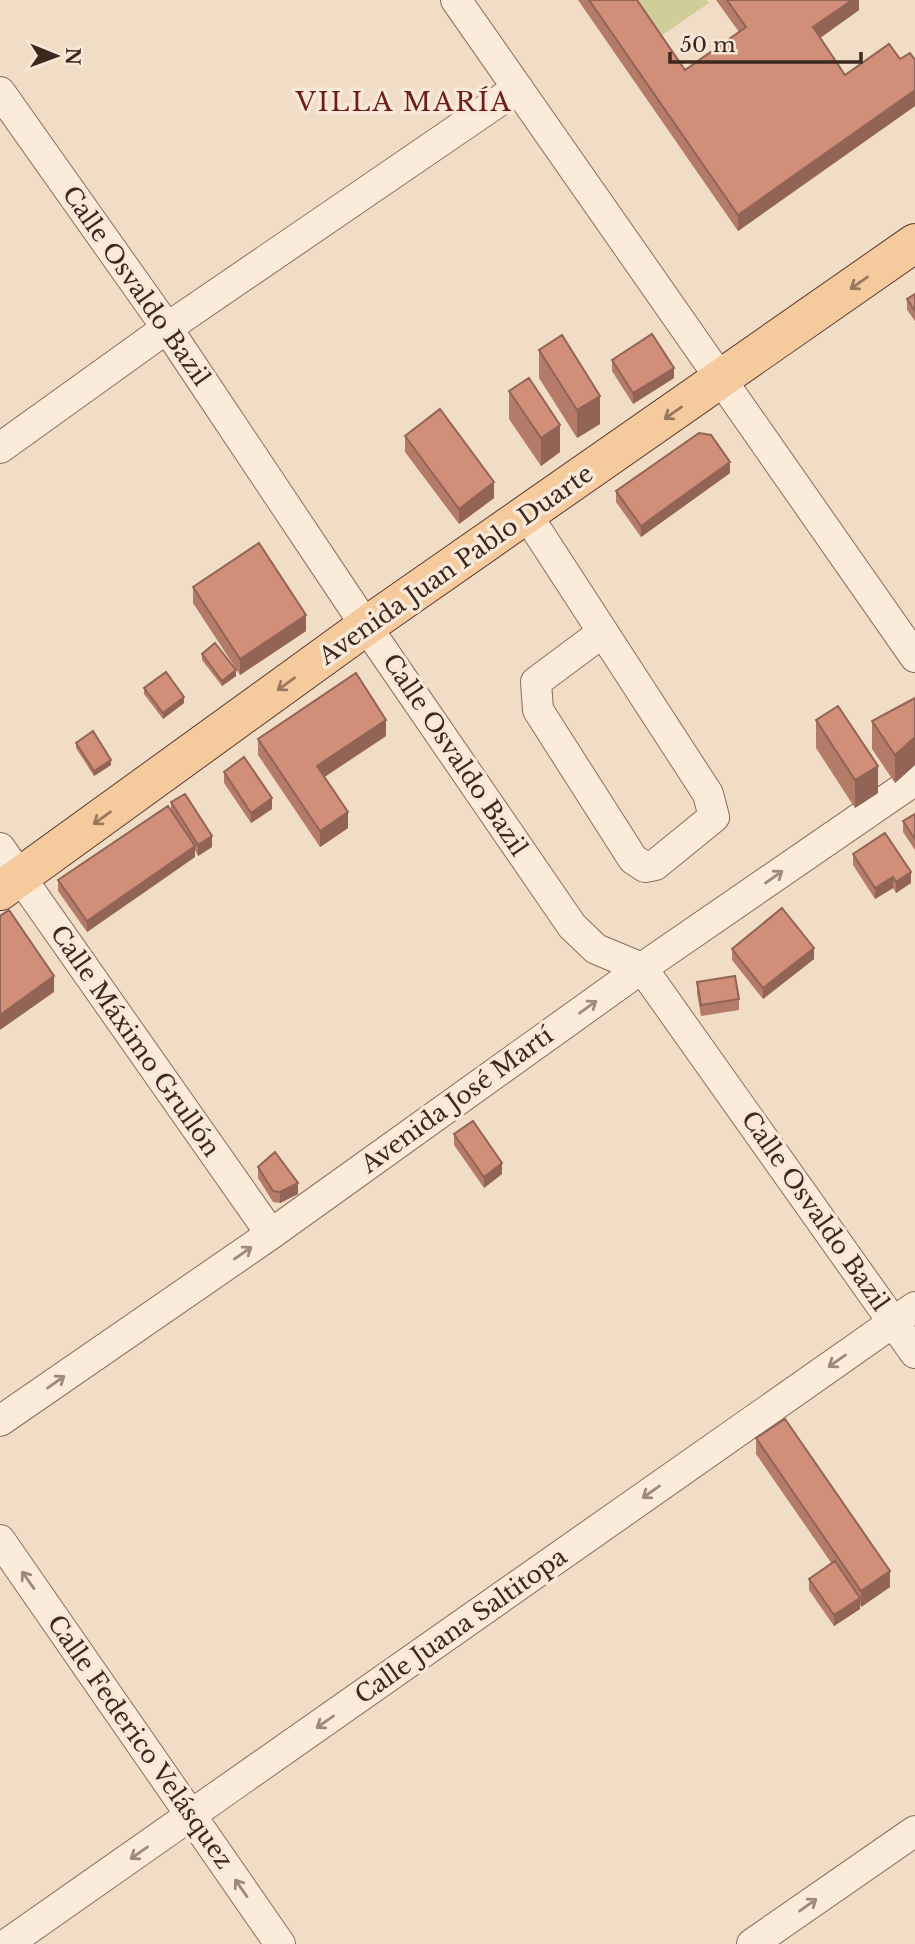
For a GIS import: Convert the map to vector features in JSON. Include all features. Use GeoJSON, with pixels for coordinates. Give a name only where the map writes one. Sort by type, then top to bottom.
{"type":"FeatureCollection","features":[{"type":"Feature","properties":{"kind":"main road","name":"Avenida Juan Pablo Duarte"},"geometry":{"type":"LineString","coordinates":[[7,873],[527,515],[915,243]]}},
{"type":"Feature","properties":{"kind":"street"},"geometry":{"type":"LineString","coordinates":[[456,0],[915,657]]}},
{"type":"Feature","properties":{"kind":"street"},"geometry":{"type":"LineString","coordinates":[[0,448],[167,328],[518,88]]}},
{"type":"Feature","properties":{"kind":"street","name":"Calle Osvaldo Bazil"},"geometry":{"type":"LineString","coordinates":[[0,92],[167,328],[366,626],[572,926],[596,949],[642,968],[904,1314],[915,1353]]}},
{"type":"Feature","properties":{"kind":"street"},"geometry":{"type":"LineString","coordinates":[[527,515],[603,632],[708,794],[713,807],[714,817],[655,865],[645,867],[633,859],[538,710],[536,682],[603,632]]}},
{"type":"Feature","properties":{"kind":"street","name":"Avenida José Martí"},"geometry":{"type":"LineString","coordinates":[[0,1421],[271,1234],[642,968],[915,780]]}},
{"type":"Feature","properties":{"kind":"street","name":"Calle Máximo Grullón"},"geometry":{"type":"LineString","coordinates":[[7,873],[271,1234]]}},
{"type":"Feature","properties":{"kind":"street","name":"Calle Juana Saltitopa"},"geometry":{"type":"LineString","coordinates":[[7,1944],[904,1314]]}},
{"type":"Feature","properties":{"kind":"street","name":"Calle Federico Velásquez"},"geometry":{"type":"LineString","coordinates":[[0,1540],[280,1944]]}},
{"type":"Feature","properties":{"kind":"street"},"geometry":{"type":"LineString","coordinates":[[752,1944],[915,1831]]}},
{"type":"Feature","properties":{"kind":"shaded area"},"geometry":{"type":"Polygon","coordinates":[[[637,0],[707,0],[709,3],[662,35],[637,0]]]}},
{"type":"Feature","properties":{"kind":"building"},"geometry":{"type":"Polygon","coordinates":[[[589,0],[637,0],[685,70],[746,27],[727,0],[852,0],[813,27],[845,75],[889,44],[900,59],[910,53],[915,60],[915,90],[738,215],[589,0]]]}},
{"type":"Feature","properties":{"kind":"building"},"geometry":{"type":"Polygon","coordinates":[[[915,294],[915,311],[907,299],[915,294]]]}},
{"type":"Feature","properties":{"kind":"building"},"geometry":{"type":"Polygon","coordinates":[[[652,334],[674,368],[633,393],[612,360],[652,334]]]}},
{"type":"Feature","properties":{"kind":"building"},"geometry":{"type":"Polygon","coordinates":[[[562,335],[600,396],[577,410],[539,350],[562,335]]]}},
{"type":"Feature","properties":{"kind":"building"},"geometry":{"type":"Polygon","coordinates":[[[529,378],[560,425],[541,438],[509,391],[529,378]]]}},
{"type":"Feature","properties":{"kind":"building"},"geometry":{"type":"Polygon","coordinates":[[[440,409],[494,482],[459,509],[405,436],[440,409]]]}},
{"type":"Feature","properties":{"kind":"building"},"geometry":{"type":"Polygon","coordinates":[[[699,433],[711,435],[730,462],[641,526],[616,491],[699,433]]]}},
{"type":"Feature","properties":{"kind":"building"},"geometry":{"type":"Polygon","coordinates":[[[259,543],[306,615],[240,659],[193,587],[259,543]]]}},
{"type":"Feature","properties":{"kind":"building"},"geometry":{"type":"Polygon","coordinates":[[[215,643],[236,670],[222,681],[202,654],[215,643]]]}},
{"type":"Feature","properties":{"kind":"building"},"geometry":{"type":"Polygon","coordinates":[[[166,672],[184,697],[163,713],[144,688],[166,672]]]}},
{"type":"Feature","properties":{"kind":"building"},"geometry":{"type":"Polygon","coordinates":[[[356,673],[386,720],[317,766],[348,812],[320,831],[258,739],[356,673]]]}},
{"type":"Feature","properties":{"kind":"building"},"geometry":{"type":"Polygon","coordinates":[[[915,698],[915,737],[895,755],[872,721],[915,698]]]}},
{"type":"Feature","properties":{"kind":"building"},"geometry":{"type":"Polygon","coordinates":[[[838,706],[878,766],[855,780],[816,720],[838,706]]]}},
{"type":"Feature","properties":{"kind":"building"},"geometry":{"type":"Polygon","coordinates":[[[93,731],[111,760],[94,771],[76,743],[93,731]]]}},
{"type":"Feature","properties":{"kind":"building"},"geometry":{"type":"Polygon","coordinates":[[[244,757],[272,798],[251,813],[224,772],[244,757]]]}},
{"type":"Feature","properties":{"kind":"building"},"geometry":{"type":"Polygon","coordinates":[[[185,794],[212,836],[198,845],[171,802],[185,794]]]}},
{"type":"Feature","properties":{"kind":"building"},"geometry":{"type":"Polygon","coordinates":[[[168,806],[195,846],[87,921],[58,880],[168,806]]]}},
{"type":"Feature","properties":{"kind":"building"},"geometry":{"type":"Polygon","coordinates":[[[915,814],[915,839],[903,821],[915,814]]]}},
{"type":"Feature","properties":{"kind":"building"},"geometry":{"type":"Polygon","coordinates":[[[885,833],[911,872],[896,882],[893,877],[875,888],[853,854],[885,833]]]}},
{"type":"Feature","properties":{"kind":"building"},"geometry":{"type":"Polygon","coordinates":[[[782,908],[814,948],[763,988],[732,949],[782,908]]]}},
{"type":"Feature","properties":{"kind":"building"},"geometry":{"type":"Polygon","coordinates":[[[9,910],[54,976],[0,1015],[0,916],[9,910]]]}},
{"type":"Feature","properties":{"kind":"building"},"geometry":{"type":"Polygon","coordinates":[[[735,976],[739,999],[701,1005],[697,982],[735,976]]]}},
{"type":"Feature","properties":{"kind":"building"},"geometry":{"type":"Polygon","coordinates":[[[473,1121],[502,1163],[484,1177],[454,1134],[473,1121]]]}},
{"type":"Feature","properties":{"kind":"building"},"geometry":{"type":"Polygon","coordinates":[[[275,1152],[298,1183],[280,1192],[273,1191],[258,1167],[275,1152]]]}},
{"type":"Feature","properties":{"kind":"building"},"geometry":{"type":"Polygon","coordinates":[[[785,1419],[890,1571],[861,1591],[756,1438],[785,1419]]]}},
{"type":"Feature","properties":{"kind":"building"},"geometry":{"type":"Polygon","coordinates":[[[835,1561],[860,1598],[834,1615],[809,1579],[835,1561]]]}},
{"type":"Feature","properties":{"kind":"district","name":"VILLA MARÍA"},"geometry":{"type":"Point","coordinates":[404,102]}}]}
